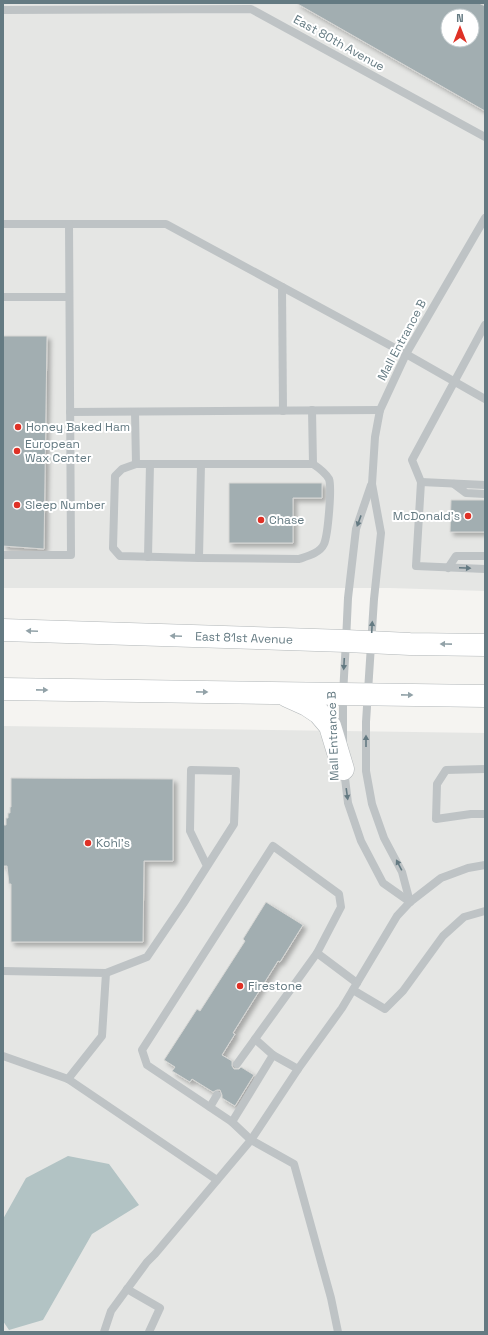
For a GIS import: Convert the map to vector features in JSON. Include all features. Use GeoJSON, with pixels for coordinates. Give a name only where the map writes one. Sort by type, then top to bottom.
{"type":"FeatureCollection","features":[{"type":"Feature","properties":{"kind":"highway","name":"East 81st Avenue"},"geometry":{"type":"LineString","coordinates":[[3,630],[485,645]]}},
{"type":"Feature","properties":{"kind":"highway"},"geometry":{"type":"LineString","coordinates":[[3,689],[485,696]]}},
{"type":"Feature","properties":{"kind":"highway"},"geometry":{"type":"LineString","coordinates":[[280,694],[307,705],[319,713],[330,726],[344,769]]}},
{"type":"Feature","properties":{"kind":"lane","name":"East 80th Avenue"},"geometry":{"type":"LineString","coordinates":[[3,10],[251,9],[485,137]]}},
{"type":"Feature","properties":{"kind":"lane","name":"Mall Entrance B"},"geometry":{"type":"LineString","coordinates":[[410,902],[402,872],[384,838],[372,804],[366,771],[366,722],[371,642],[381,533],[372,484],[375,437],[380,410],[406,354],[485,218]]}},
{"type":"Feature","properties":{"kind":"lane"},"geometry":{"type":"LineString","coordinates":[[3,224],[166,224],[406,354],[485,399]]}},
{"type":"Feature","properties":{"kind":"lane"},"geometry":{"type":"LineString","coordinates":[[3,556],[71,555],[68,224]]}},
{"type":"Feature","properties":{"kind":"lane"},"geometry":{"type":"LineString","coordinates":[[282,287],[283,410]]}},
{"type":"Feature","properties":{"kind":"lane"},"geometry":{"type":"LineString","coordinates":[[3,297],[69,297]]}},
{"type":"Feature","properties":{"kind":"lane"},"geometry":{"type":"LineString","coordinates":[[485,325],[412,460],[422,482],[416,566],[485,569]]}},
{"type":"Feature","properties":{"kind":"lane"},"geometry":{"type":"LineString","coordinates":[[312,410],[313,464]]}},
{"type":"Feature","properties":{"kind":"lane"},"geometry":{"type":"LineString","coordinates":[[70,412],[380,410]]}},
{"type":"Feature","properties":{"kind":"lane"},"geometry":{"type":"LineString","coordinates":[[134,412],[136,464]]}},
{"type":"Feature","properties":{"kind":"lane"},"geometry":{"type":"LineString","coordinates":[[136,464],[201,464],[313,464],[323,471],[329,480],[329,509],[324,544],[314,554],[299,559],[120,556],[114,548],[115,476],[122,469],[136,464]]}},
{"type":"Feature","properties":{"kind":"lane"},"geometry":{"type":"LineString","coordinates":[[148,557],[150,464]]}},
{"type":"Feature","properties":{"kind":"lane"},"geometry":{"type":"LineString","coordinates":[[199,558],[201,464]]}},
{"type":"Feature","properties":{"kind":"lane"},"geometry":{"type":"LineString","coordinates":[[422,482],[485,485]]}},
{"type":"Feature","properties":{"kind":"lane","name":"Mall Entrance B"},"geometry":{"type":"LineString","coordinates":[[372,484],[356,529],[348,598],[343,694],[344,769],[348,803],[361,841],[383,883],[410,902]]}},
{"type":"Feature","properties":{"kind":"lane"},"geometry":{"type":"LineString","coordinates":[[454,484],[466,493],[485,494]]}},
{"type":"Feature","properties":{"kind":"lane"},"geometry":{"type":"LineString","coordinates":[[448,568],[456,556],[485,556]]}},
{"type":"Feature","properties":{"kind":"lane"},"geometry":{"type":"LineString","coordinates":[[485,768],[446,770],[437,784],[436,819],[471,814],[485,814]]}},
{"type":"Feature","properties":{"kind":"lane"},"geometry":{"type":"LineString","coordinates":[[3,970],[106,973],[147,957],[207,866],[234,824],[236,771],[192,770],[190,831],[207,866]]}},
{"type":"Feature","properties":{"kind":"lane"},"geometry":{"type":"LineString","coordinates":[[237,1064],[317,953],[341,907],[339,894],[274,846],[142,1050],[147,1065],[232,1122],[251,1140],[294,1164],[331,1298],[338,1332]]}},
{"type":"Feature","properties":{"kind":"lane"},"geometry":{"type":"LineString","coordinates":[[104,1332],[111,1311],[147,1262],[251,1140],[298,1069],[342,1008],[397,916],[410,902],[441,878],[468,868],[485,865]]}},
{"type":"Feature","properties":{"kind":"lane"},"geometry":{"type":"LineString","coordinates":[[317,953],[355,986],[385,1009],[403,991],[443,936],[464,917],[485,911]]}},
{"type":"Feature","properties":{"kind":"lane"},"geometry":{"type":"LineString","coordinates":[[68,1079],[102,1036],[106,973]]}},
{"type":"Feature","properties":{"kind":"lane"},"geometry":{"type":"LineString","coordinates":[[255,1039],[273,1055],[298,1069]]}},
{"type":"Feature","properties":{"kind":"lane"},"geometry":{"type":"LineString","coordinates":[[232,1122],[273,1055]]}},
{"type":"Feature","properties":{"kind":"lane"},"geometry":{"type":"LineString","coordinates":[[3,1056],[68,1079],[217,1180]]}},
{"type":"Feature","properties":{"kind":"lane"},"geometry":{"type":"LineString","coordinates":[[210,1107],[217,1095]]}},
{"type":"Feature","properties":{"kind":"lane"},"geometry":{"type":"LineString","coordinates":[[127,1289],[160,1308],[149,1332]]}},
{"type":"Feature","properties":{"kind":"shaded area"},"geometry":{"type":"Polygon","coordinates":[[[3,3],[485,3],[485,591],[390,588],[3,588],[3,3]]]}},
{"type":"Feature","properties":{"kind":"shaded area"},"geometry":{"type":"Polygon","coordinates":[[[3,726],[485,733],[485,1332],[3,1332],[3,726]]]}},
{"type":"Feature","properties":{"kind":"shaded area"},"geometry":{"type":"Polygon","coordinates":[[[68,1156],[109,1164],[139,1205],[92,1234],[43,1320],[9,1330],[3,1321],[3,1219],[26,1178],[68,1156]]]}},
{"type":"Feature","properties":{"kind":"building"},"geometry":{"type":"Polygon","coordinates":[[[296,3],[479,3],[485,6],[485,111],[296,3]]]}},
{"type":"Feature","properties":{"kind":"building"},"geometry":{"type":"Polygon","coordinates":[[[3,336],[47,336],[44,549],[3,546],[3,336]]]}},
{"type":"Feature","properties":{"kind":"building","name":"Chase"},"geometry":{"type":"Polygon","coordinates":[[[229,483],[322,483],[322,498],[293,498],[293,543],[229,543],[229,483]]]}},
{"type":"Feature","properties":{"kind":"building","name":"McDonald's"},"geometry":{"type":"Polygon","coordinates":[[[451,500],[485,500],[485,532],[450,532],[451,500]]]}},
{"type":"Feature","properties":{"kind":"building","name":"Kohl's"},"geometry":{"type":"Polygon","coordinates":[[[11,778],[173,779],[173,861],[144,861],[143,942],[11,942],[11,884],[9,884],[7,866],[3,866],[3,825],[6,825],[6,818],[8,818],[8,813],[10,813],[11,778]]]}},
{"type":"Feature","properties":{"kind":"building","name":"Firestone"},"geometry":{"type":"Polygon","coordinates":[[[266,902],[303,925],[280,962],[278,961],[233,1033],[235,1034],[222,1055],[232,1061],[232,1066],[234,1069],[239,1069],[241,1067],[254,1075],[235,1106],[222,1098],[220,1090],[213,1092],[192,1079],[190,1082],[172,1071],[175,1067],[164,1060],[197,1009],[200,1011],[245,941],[243,939],[266,902]]]}},
{"type":"Feature","properties":{"kind":"place","name":"Honey Baked Ham"},"geometry":{"type":"Point","coordinates":[18,427]}},
{"type":"Feature","properties":{"kind":"place","name":"European Wax Center"},"geometry":{"type":"Point","coordinates":[17,451]}},
{"type":"Feature","properties":{"kind":"place","name":"Sleep Number"},"geometry":{"type":"Point","coordinates":[17,505]}},
{"type":"Feature","properties":{"kind":"place","name":"McDonald's"},"geometry":{"type":"Point","coordinates":[468,516]}},
{"type":"Feature","properties":{"kind":"place","name":"Chase"},"geometry":{"type":"Point","coordinates":[261,520]}},
{"type":"Feature","properties":{"kind":"place","name":"Kohl's"},"geometry":{"type":"Point","coordinates":[88,843]}},
{"type":"Feature","properties":{"kind":"place","name":"Firestone"},"geometry":{"type":"Point","coordinates":[240,986]}}]}
